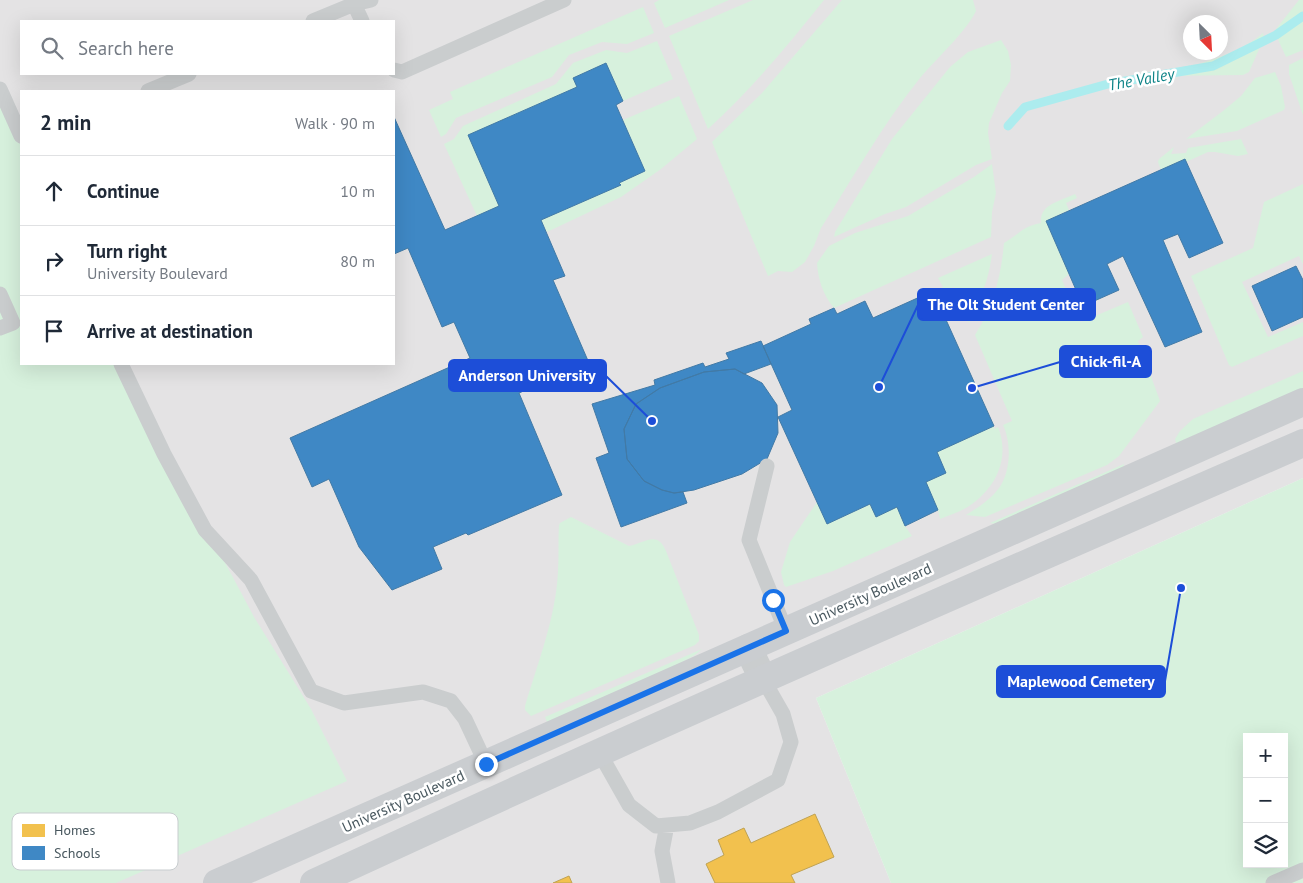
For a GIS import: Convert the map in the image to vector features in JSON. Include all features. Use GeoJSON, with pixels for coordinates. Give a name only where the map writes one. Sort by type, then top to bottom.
{"type":"FeatureCollection","features":[{"type":"Feature","properties":{"kind":"main road","name":"University Boulevard"},"geometry":{"type":"LineString","coordinates":[[217,883],[246,877],[486,764],[1303,402]]}},
{"type":"Feature","properties":{"kind":"main road"},"geometry":{"type":"LineString","coordinates":[[314,883],[763,679],[1303,443]]}},
{"type":"Feature","properties":{"kind":"street"},"geometry":{"type":"LineString","coordinates":[[748,648],[763,679]]}},
{"type":"Feature","properties":{"kind":"lane"},"geometry":{"type":"LineString","coordinates":[[315,20],[353,2],[371,0]]}},
{"type":"Feature","properties":{"kind":"lane"},"geometry":{"type":"LineString","coordinates":[[395,70],[402,72],[564,0]]}},
{"type":"Feature","properties":{"kind":"lane"},"geometry":{"type":"LineString","coordinates":[[353,2],[362,20]]}},
{"type":"Feature","properties":{"kind":"lane"},"geometry":{"type":"LineString","coordinates":[[150,90],[187,75]]}},
{"type":"Feature","properties":{"kind":"lane"},"geometry":{"type":"LineString","coordinates":[[0,89],[20,134]]}},
{"type":"Feature","properties":{"kind":"lane"},"geometry":{"type":"LineString","coordinates":[[0,294],[13,323],[0,328]]}},
{"type":"Feature","properties":{"kind":"lane"},"geometry":{"type":"LineString","coordinates":[[121,365],[164,454],[204,530],[251,580],[310,691],[344,703],[423,692],[452,701],[465,719],[486,764]]}},
{"type":"Feature","properties":{"kind":"lane"},"geometry":{"type":"LineString","coordinates":[[767,466],[749,540],[786,631]]}},
{"type":"Feature","properties":{"kind":"lane"},"geometry":{"type":"LineString","coordinates":[[599,752],[629,804],[656,826],[690,823],[718,812],[778,780],[791,742],[783,714],[763,679]]}},
{"type":"Feature","properties":{"kind":"lane"},"geometry":{"type":"LineString","coordinates":[[667,825],[662,851],[668,883]]}},
{"type":"Feature","properties":{"kind":"lane"},"geometry":{"type":"LineString","coordinates":[[1272,883],[1303,870]]}},
{"type":"Feature","properties":{"kind":"shaded area"},"geometry":{"type":"Polygon","coordinates":[[[0,0],[1303,0],[1303,478],[816,698],[891,883],[0,883],[0,0]]]}},
{"type":"Feature","properties":{"kind":"green space"},"geometry":{"type":"Polygon","coordinates":[[[659,0],[729,0],[665,28],[654,3],[659,0]]]}},
{"type":"Feature","properties":{"kind":"green space"},"geometry":{"type":"Polygon","coordinates":[[[753,0],[824,0],[754,83],[708,129],[669,36],[753,0]]]}},
{"type":"Feature","properties":{"kind":"green space"},"geometry":{"type":"Polygon","coordinates":[[[842,0],[973,0],[976,11],[965,28],[920,78],[893,114],[821,228],[805,262],[792,272],[778,271],[768,276],[712,142],[762,93],[842,0]]]}},
{"type":"Feature","properties":{"kind":"green space"},"geometry":{"type":"Polygon","coordinates":[[[1299,0],[1303,0],[1303,50],[1286,57],[1276,35],[1276,29],[1299,0]]]}},
{"type":"Feature","properties":{"kind":"green space"},"geometry":{"type":"Polygon","coordinates":[[[643,7],[654,33],[627,44],[602,42],[569,55],[552,77],[456,118],[446,134],[441,137],[429,110],[453,99],[450,92],[643,7]]]}},
{"type":"Feature","properties":{"kind":"green space"},"geometry":{"type":"Polygon","coordinates":[[[1263,33],[1264,38],[1249,72],[1243,75],[1160,76],[1211,60],[1228,60],[1228,54],[1263,33]]]}},
{"type":"Feature","properties":{"kind":"green space"},"geometry":{"type":"Polygon","coordinates":[[[1001,40],[1008,51],[1011,65],[1010,81],[1002,93],[989,123],[988,133],[992,159],[976,165],[906,207],[885,214],[834,237],[835,232],[892,139],[950,67],[968,52],[1001,40]]]}},
{"type":"Feature","properties":{"kind":"green space"},"geometry":{"type":"Polygon","coordinates":[[[657,41],[673,79],[623,101],[606,63],[574,78],[577,87],[499,206],[477,216],[444,144],[454,139],[463,126],[556,84],[573,63],[606,50],[627,53],[657,41]]]}},
{"type":"Feature","properties":{"kind":"green space"},"geometry":{"type":"Polygon","coordinates":[[[1303,58],[1303,115],[1289,74],[1289,65],[1303,58]]]}},
{"type":"Feature","properties":{"kind":"green space"},"geometry":{"type":"Polygon","coordinates":[[[1275,72],[1281,86],[1284,110],[1237,131],[1186,139],[1241,96],[1255,78],[1275,72]]]}},
{"type":"Feature","properties":{"kind":"green space"},"geometry":{"type":"Polygon","coordinates":[[[0,89],[20,135],[20,365],[122,365],[137,397],[254,617],[311,709],[347,781],[178,856],[178,813],[12,813],[12,870],[145,870],[116,883],[0,883],[0,89]]]}},
{"type":"Feature","properties":{"kind":"green space"},"geometry":{"type":"Polygon","coordinates":[[[679,96],[697,139],[661,169],[621,197],[547,232],[541,220],[620,185],[619,183],[645,171],[623,120],[679,96]]]}},
{"type":"Feature","properties":{"kind":"green space"},"geometry":{"type":"Polygon","coordinates":[[[1241,139],[1248,154],[1238,156],[1208,152],[1161,170],[1158,162],[1159,159],[1174,147],[1171,154],[1186,153],[1188,148],[1241,139]]]}},
{"type":"Feature","properties":{"kind":"green space"},"geometry":{"type":"Polygon","coordinates":[[[992,164],[996,193],[992,212],[991,237],[834,308],[822,287],[817,263],[829,246],[855,233],[908,216],[974,177],[992,164]]]}},
{"type":"Feature","properties":{"kind":"green space"},"geometry":{"type":"Polygon","coordinates":[[[1303,184],[1303,264],[1299,256],[1242,282],[1268,337],[1303,322],[1303,336],[1232,367],[1229,365],[1191,276],[1253,248],[1264,202],[1303,184]]]}},
{"type":"Feature","properties":{"kind":"green space"},"geometry":{"type":"Polygon","coordinates":[[[1075,194],[1077,198],[1066,203],[1069,210],[1046,221],[1069,274],[1062,280],[1081,322],[1128,302],[1143,337],[1138,341],[1160,401],[1119,456],[1107,465],[985,517],[966,515],[998,490],[1007,471],[1009,447],[1003,425],[1012,421],[975,335],[987,314],[995,291],[1001,268],[1004,243],[1025,229],[1041,223],[1041,217],[1047,207],[1075,194]]]}},
{"type":"Feature","properties":{"kind":"green space"},"geometry":{"type":"Polygon","coordinates":[[[992,254],[983,290],[969,323],[954,287],[935,296],[933,293],[943,287],[938,278],[992,254]]]}},
{"type":"Feature","properties":{"kind":"green space"},"geometry":{"type":"Polygon","coordinates":[[[1303,371],[1303,392],[1177,447],[1175,439],[1180,431],[1193,419],[1303,371]]]}},
{"type":"Feature","properties":{"kind":"green space"},"geometry":{"type":"Polygon","coordinates":[[[994,426],[994,429],[998,427],[1003,449],[1002,460],[994,480],[981,497],[972,504],[961,511],[940,519],[926,482],[946,473],[937,452],[994,426]]]}},
{"type":"Feature","properties":{"kind":"green space"},"geometry":{"type":"Polygon","coordinates":[[[1124,464],[1122,471],[997,524],[990,523],[1124,464]]]}},
{"type":"Feature","properties":{"kind":"green space"},"geometry":{"type":"Polygon","coordinates":[[[1303,478],[1303,883],[891,883],[816,698],[1303,478]]]}},
{"type":"Feature","properties":{"kind":"green space"},"geometry":{"type":"Polygon","coordinates":[[[817,502],[827,524],[870,504],[876,517],[897,507],[905,526],[912,536],[833,571],[786,587],[781,572],[790,542],[817,502]]]}},
{"type":"Feature","properties":{"kind":"green space"},"geometry":{"type":"Polygon","coordinates":[[[571,517],[629,546],[655,539],[659,541],[666,551],[699,635],[699,641],[695,645],[531,716],[525,710],[525,706],[546,639],[554,605],[557,588],[559,525],[571,517]]]}},
{"type":"Feature","properties":{"kind":"green space"},"geometry":{"type":"Polygon","coordinates":[[[702,649],[675,666],[547,722],[545,717],[702,649]]]}},
{"type":"Feature","properties":{"kind":"building: Homes"},"geometry":{"type":"Polygon","coordinates":[[[815,814],[834,857],[791,875],[795,883],[715,883],[706,864],[724,855],[718,840],[744,828],[751,843],[815,814]]]}},
{"type":"Feature","properties":{"kind":"building: Homes"},"geometry":{"type":"Polygon","coordinates":[[[569,876],[572,883],[553,883],[569,876]]]}},
{"type":"Feature","properties":{"kind":"building: Schools"},"geometry":{"type":"Polygon","coordinates":[[[606,63],[623,101],[616,105],[645,171],[619,183],[621,185],[541,220],[565,276],[553,280],[589,363],[519,393],[562,495],[468,535],[466,533],[433,547],[442,569],[392,590],[359,547],[329,479],[312,487],[290,438],[470,358],[454,322],[442,327],[408,248],[395,254],[395,119],[445,230],[499,206],[468,135],[577,87],[573,78],[606,63]]]}},
{"type":"Feature","properties":{"kind":"building: Schools"},"geometry":{"type":"Polygon","coordinates":[[[1185,159],[1223,243],[1189,258],[1178,234],[1163,240],[1202,332],[1165,347],[1123,256],[1107,264],[1119,290],[1083,306],[1046,221],[1185,159]]]}},
{"type":"Feature","properties":{"kind":"building: Schools"},"geometry":{"type":"Polygon","coordinates":[[[1296,266],[1303,280],[1303,317],[1272,331],[1252,286],[1296,266]]]}},
{"type":"Feature","properties":{"kind":"building: Schools"},"geometry":{"type":"Polygon","coordinates":[[[933,291],[994,426],[937,452],[946,473],[926,482],[938,510],[905,526],[897,507],[876,517],[870,504],[827,524],[778,417],[792,410],[763,346],[811,324],[809,319],[834,308],[837,314],[865,301],[873,318],[933,291]]]}},
{"type":"Feature","properties":{"kind":"building: Schools"},"geometry":{"type":"Polygon","coordinates":[[[761,341],[771,364],[744,374],[735,369],[704,372],[660,388],[636,404],[624,429],[627,459],[644,481],[662,490],[674,493],[683,492],[687,503],[621,527],[596,458],[609,453],[592,404],[655,385],[654,380],[703,363],[705,367],[729,359],[726,353],[761,341]]]}},
{"type":"Feature","properties":{"kind":"building: Schools"},"geometry":{"type":"Polygon","coordinates":[[[735,369],[762,383],[777,405],[778,433],[767,459],[742,474],[694,490],[674,493],[662,490],[644,481],[627,459],[624,429],[636,404],[660,388],[704,372],[735,369]]]}},
{"type":"Feature","properties":{"kind":"waterway","name":"The Valley"},"geometry":{"type":"LineString","coordinates":[[1008,126],[1025,107],[1108,84],[1213,66],[1276,35],[1303,16]]}},
{"type":"Feature","properties":{"kind":"place","name":"The Olt Student Center"},"geometry":{"type":"Point","coordinates":[879,387]}},
{"type":"Feature","properties":{"kind":"place","name":"Chick-fil-A"},"geometry":{"type":"Point","coordinates":[972,388]}},
{"type":"Feature","properties":{"kind":"place","name":"Anderson University"},"geometry":{"type":"Point","coordinates":[652,421]}},
{"type":"Feature","properties":{"kind":"place","name":"Maplewood Cemetery"},"geometry":{"type":"Point","coordinates":[1181,588]}},
{"type":"Feature","properties":{"kind":"route"},"geometry":{"type":"LineString","coordinates":[[486,764],[786,631],[773,600]]}}]}
